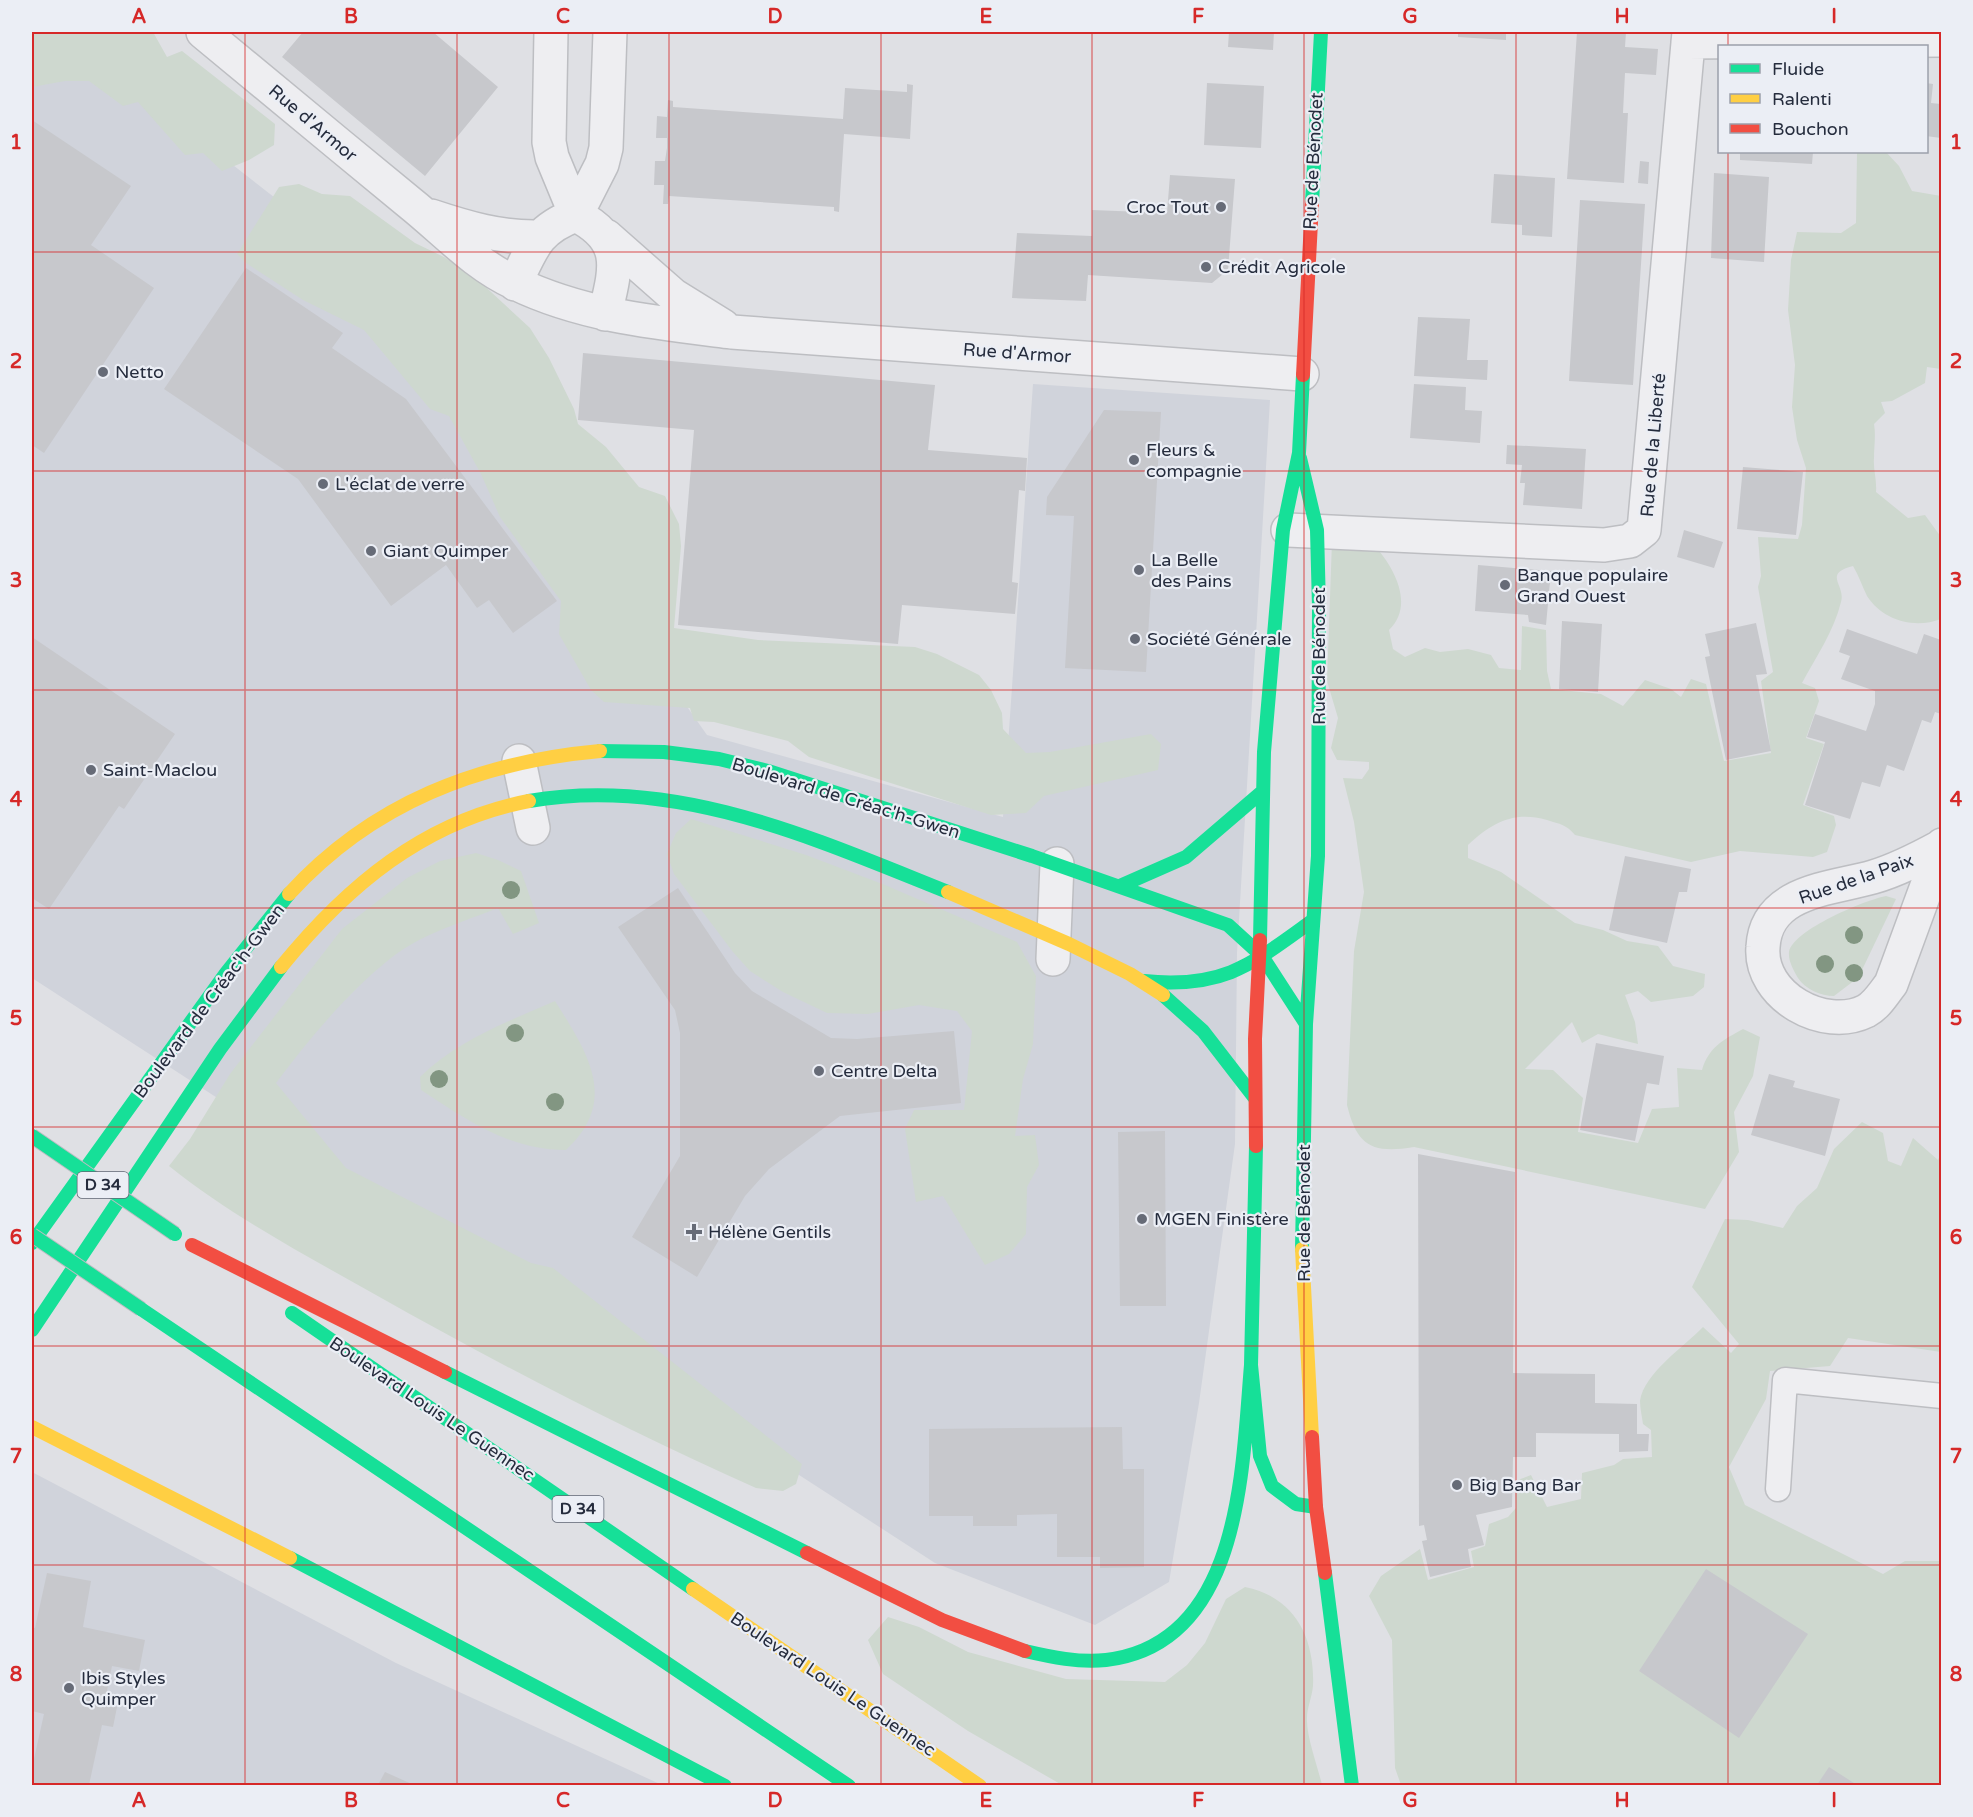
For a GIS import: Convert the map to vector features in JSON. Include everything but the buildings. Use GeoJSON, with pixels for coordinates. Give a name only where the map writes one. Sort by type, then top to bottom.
{"type":"FeatureCollection","features":[{"type":"Feature","properties":{"kind":"street","name":"Rue d'Armor"},"geometry":{"type":"LineString","coordinates":[[203,32],[424,214],[475,260],[515,284],[605,314],[732,332],[1302,374]]}},
{"type":"Feature","properties":{"kind":"street"},"geometry":{"type":"LineString","coordinates":[[551,32],[549,142],[552,157],[576,215]]}},
{"type":"Feature","properties":{"kind":"street"},"geometry":{"type":"LineString","coordinates":[[515,284],[539,237],[554,223],[576,215],[602,164],[606,148],[610,32]]}},
{"type":"Feature","properties":{"kind":"street","name":"Rue de Bénodet"},"geometry":{"type":"LineString","coordinates":[[1321,32],[1299,434],[1299,453],[1317,530],[1319,598],[1318,856],[1306,1024],[1302,1269],[1316,1507],[1341,1719],[1352,1785]]}},
{"type":"Feature","properties":{"kind":"street"},"geometry":{"type":"LineString","coordinates":[[1688,37],[1941,40]]}},
{"type":"Feature","properties":{"kind":"street","name":"Rue de la Liberté"},"geometry":{"type":"LineString","coordinates":[[1283,530],[1604,545],[1630,541],[1644,530],[1688,37]]}},
{"type":"Feature","properties":{"kind":"street","name":"Rue d'Armor"},"geometry":{"type":"LineString","coordinates":[[424,214],[489,234],[513,238],[539,237]]}},
{"type":"Feature","properties":{"kind":"street","name":"Rue d'Armor"},"geometry":{"type":"LineString","coordinates":[[576,215],[591,223],[673,295],[732,332]]}},
{"type":"Feature","properties":{"kind":"street"},"geometry":{"type":"LineString","coordinates":[[605,314],[615,266],[614,252],[606,236]]}},
{"type":"Feature","properties":{"kind":"street"},"geometry":{"type":"LineString","coordinates":[[192,1245],[980,1638],[1029,1654],[1068,1661],[1114,1661],[1137,1653],[1174,1631],[1187,1619],[1203,1598],[1224,1554],[1243,1454],[1251,1365],[1256,1178],[1254,1097],[1268,682],[1283,530],[1299,453]]}},
{"type":"Feature","properties":{"kind":"street","name":"Boulevard de Créac'h-Gwen"},"geometry":{"type":"LineString","coordinates":[[32,1243],[220,981],[272,914],[309,874],[361,832],[431,790],[473,773],[519,761],[573,752],[610,749],[677,753],[721,760],[848,795],[1057,864],[1242,932],[1286,989],[1306,1024]]}},
{"type":"Feature","properties":{"kind":"street"},"geometry":{"type":"LineString","coordinates":[[519,761],[530,815]]}},
{"type":"Feature","properties":{"kind":"street"},"geometry":{"type":"LineString","coordinates":[[1120,886],[1186,857],[1263,791]]}},
{"type":"Feature","properties":{"kind":"street","name":"Boulevard de Créac'h-Gwen"},"geometry":{"type":"LineString","coordinates":[[32,1330],[211,1063],[270,982],[324,919],[385,862],[416,842],[483,813],[530,815],[603,794],[687,802],[786,830],[851,854],[1053,947],[1144,981],[1170,985],[1209,982],[1236,973],[1312,921]]}},
{"type":"Feature","properties":{"kind":"street","name":"Rue de la Paix"},"geometry":{"type":"LineString","coordinates":[[1941,846],[1891,984],[1877,1002],[1866,1010],[1833,1017],[1813,1013],[1780,993],[1765,966],[1762,949],[1768,924],[1777,911],[1803,896],[1897,869],[1941,846]]}},
{"type":"Feature","properties":{"kind":"street"},"geometry":{"type":"LineString","coordinates":[[1053,947],[1057,864]]}},
{"type":"Feature","properties":{"kind":"street","name":"Boulevard de Créac'h-Gwen"},"geometry":{"type":"LineString","coordinates":[[1144,981],[1195,1023],[1234,1069],[1254,1097]]}},
{"type":"Feature","properties":{"kind":"street","name":"Boulevard Louis Le Guennec"},"geometry":{"type":"LineString","coordinates":[[32,1136],[980,1785]]}},
{"type":"Feature","properties":{"kind":"street"},"geometry":{"type":"LineString","coordinates":[[32,1235],[849,1785]]}},
{"type":"Feature","properties":{"kind":"street"},"geometry":{"type":"LineString","coordinates":[[1251,1365],[1260,1456],[1272,1486],[1296,1504],[1316,1507]]}},
{"type":"Feature","properties":{"kind":"street"},"geometry":{"type":"LineString","coordinates":[[32,1427],[238,1531],[725,1785]]}},
{"type":"Feature","properties":{"kind":"lane"},"geometry":{"type":"LineString","coordinates":[[1778,1489],[1785,1380],[1941,1396]]}},
{"type":"Feature","properties":{"kind":"shaded area"},"geometry":{"type":"Polygon","coordinates":[[[32,32],[70,38],[320,233],[474,404],[707,735],[1003,817],[1033,384],[1270,400],[1237,953],[1235,1144],[1199,1403],[1169,1582],[1095,1625],[935,1563],[32,978],[32,32]]]}},
{"type":"Feature","properties":{"kind":"shaded area"},"geometry":{"type":"Polygon","coordinates":[[[32,32],[153,32],[167,57],[182,51],[275,124],[274,145],[249,160],[222,171],[203,153],[185,155],[138,102],[123,106],[89,81],[65,81],[32,87],[32,32]]]}},
{"type":"Feature","properties":{"kind":"shaded area"},"geometry":{"type":"Polygon","coordinates":[[[1857,153],[1887,153],[1899,166],[1912,191],[1941,196],[1941,369],[1927,367],[1925,383],[1892,401],[1881,402],[1885,413],[1874,424],[1874,462],[1876,492],[1908,518],[1925,515],[1941,537],[1941,619],[1921,623],[1900,621],[1874,605],[1867,596],[1853,566],[1844,569],[1837,576],[1842,596],[1838,613],[1802,683],[1815,688],[1819,701],[1806,738],[1824,744],[1803,805],[1834,816],[1836,825],[1827,852],[1813,857],[1740,851],[1691,862],[1575,835],[1559,824],[1524,817],[1504,820],[1486,830],[1468,845],[1468,858],[1501,872],[1575,923],[1603,930],[1627,941],[1658,946],[1673,966],[1705,974],[1704,987],[1693,996],[1651,1002],[1638,991],[1625,995],[1635,1022],[1638,1044],[1598,1034],[1582,1043],[1572,1022],[1525,1069],[1553,1070],[1583,1098],[1578,1132],[1638,1143],[1652,1109],[1679,1107],[1677,1068],[1702,1070],[1713,1050],[1743,1029],[1760,1037],[1753,1076],[1734,1112],[1739,1152],[1705,1209],[1414,1147],[1387,1149],[1368,1144],[1356,1130],[1347,1105],[1354,951],[1364,892],[1354,822],[1343,778],[1362,779],[1369,769],[1369,762],[1337,760],[1331,748],[1338,718],[1327,681],[1332,541],[1374,545],[1388,564],[1399,586],[1401,598],[1397,620],[1389,630],[1393,649],[1405,657],[1425,648],[1440,652],[1468,649],[1491,655],[1499,668],[1521,670],[1522,626],[1546,630],[1547,671],[1551,689],[1601,694],[1623,706],[1645,680],[1671,689],[1681,697],[1691,679],[1706,684],[1724,761],[1771,753],[1761,681],[1773,672],[1758,587],[1761,576],[1758,537],[1798,539],[1802,525],[1806,468],[1797,440],[1792,407],[1795,365],[1788,310],[1791,260],[1797,232],[1841,233],[1856,223],[1857,153]]]}},
{"type":"Feature","properties":{"kind":"shaded area"},"geometry":{"type":"Polygon","coordinates":[[[299,184],[322,194],[350,196],[415,243],[444,257],[477,279],[530,328],[549,358],[574,409],[578,424],[606,447],[639,487],[665,496],[679,524],[681,546],[674,628],[758,640],[915,647],[937,654],[979,675],[991,690],[1002,713],[1003,729],[1026,753],[1050,752],[1151,734],[1161,744],[1158,770],[1044,796],[1026,813],[991,815],[809,757],[788,741],[714,722],[694,721],[690,708],[604,702],[591,690],[559,634],[561,601],[500,517],[481,474],[449,416],[430,409],[364,330],[303,300],[246,263],[237,254],[279,187],[299,184]]]}},
{"type":"Feature","properties":{"kind":"shaded area"},"geometry":{"type":"Polygon","coordinates":[[[691,819],[806,855],[885,885],[1017,942],[1036,976],[1033,1044],[1023,1079],[1015,1136],[1035,1135],[1039,1165],[1027,1187],[1026,1234],[1009,1254],[985,1265],[943,1196],[916,1202],[905,1129],[914,1110],[964,1110],[972,1031],[957,1011],[919,1005],[868,1014],[827,1013],[783,992],[750,971],[674,874],[667,854],[676,833],[691,819]]]}},
{"type":"Feature","properties":{"kind":"shaded area"},"geometry":{"type":"Polygon","coordinates":[[[476,853],[521,871],[539,923],[513,934],[498,908],[415,942],[375,971],[344,1001],[276,1083],[346,1168],[531,1263],[553,1268],[802,1464],[796,1484],[783,1491],[756,1488],[611,1420],[516,1372],[270,1235],[193,1185],[169,1166],[190,1139],[230,1074],[342,929],[407,878],[440,861],[476,853]]]}},
{"type":"Feature","properties":{"kind":"shaded area"},"geometry":{"type":"Polygon","coordinates":[[[1886,896],[1896,899],[1855,980],[1834,996],[1814,991],[1801,982],[1789,959],[1793,943],[1831,917],[1886,896]]]}},
{"type":"Feature","properties":{"kind":"shaded area"},"geometry":{"type":"Polygon","coordinates":[[[555,1001],[587,1057],[593,1076],[595,1094],[592,1113],[582,1131],[566,1150],[525,1145],[507,1139],[472,1122],[421,1090],[420,1077],[450,1052],[484,1033],[555,1001]]]}},
{"type":"Feature","properties":{"kind":"shaded area"},"geometry":{"type":"Polygon","coordinates":[[[1862,1122],[1883,1133],[1888,1161],[1901,1166],[1913,1138],[1938,1160],[1941,1153],[1941,1352],[1848,1338],[1830,1366],[1770,1371],[1766,1399],[1729,1467],[1745,1505],[1883,1574],[1905,1561],[1941,1561],[1941,1785],[1401,1785],[1395,1768],[1392,1640],[1369,1596],[1381,1576],[1420,1549],[1428,1580],[1474,1567],[1471,1551],[1485,1546],[1489,1524],[1508,1517],[1516,1508],[1515,1481],[1531,1475],[1547,1507],[1581,1499],[1582,1473],[1614,1465],[1623,1459],[1652,1457],[1651,1430],[1643,1424],[1640,1404],[1649,1380],[1703,1327],[1731,1353],[1739,1344],[1692,1287],[1725,1219],[1748,1220],[1783,1228],[1797,1206],[1817,1188],[1834,1149],[1862,1122]]]}},
{"type":"Feature","properties":{"kind":"shaded area"},"geometry":{"type":"Polygon","coordinates":[[[32,1472],[396,1663],[662,1785],[32,1785],[32,1472]]]}},
{"type":"Feature","properties":{"kind":"shaded area"},"geometry":{"type":"Polygon","coordinates":[[[1245,1587],[1277,1600],[1289,1610],[1306,1636],[1313,1668],[1313,1686],[1307,1725],[1322,1785],[1062,1785],[968,1731],[883,1674],[868,1640],[888,1617],[919,1627],[968,1652],[1066,1679],[1165,1682],[1187,1665],[1205,1643],[1226,1599],[1245,1587]]]}},
{"type":"Feature","properties":{"kind":"traffic: fast"},"geometry":{"type":"LineString","coordinates":[[1312,203],[1321,32]]}},
{"type":"Feature","properties":{"kind":"traffic: fast"},"geometry":{"type":"LineString","coordinates":[[1260,940],[1264,752],[1283,530],[1299,453],[1303,375]]}},
{"type":"Feature","properties":{"kind":"traffic: fast"},"geometry":{"type":"LineString","coordinates":[[1300,458],[1317,530],[1319,607],[1318,856],[1306,1024],[1302,1249]]}},
{"type":"Feature","properties":{"kind":"traffic: fast"},"geometry":{"type":"LineString","coordinates":[[600,751],[664,752],[719,759],[768,771],[1032,856],[1228,925],[1262,956],[1306,1024]]}},
{"type":"Feature","properties":{"kind":"traffic: fast"},"geometry":{"type":"LineString","coordinates":[[1120,886],[1186,857],[1263,791]]}},
{"type":"Feature","properties":{"kind":"traffic: fast"},"geometry":{"type":"LineString","coordinates":[[529,801],[584,795],[638,797],[691,804],[796,833],[948,892]]}},
{"type":"Feature","properties":{"kind":"traffic: fast"},"geometry":{"type":"LineString","coordinates":[[32,1243],[226,973],[289,894]]}},
{"type":"Feature","properties":{"kind":"traffic: fast"},"geometry":{"type":"LineString","coordinates":[[1144,981],[1171,983],[1216,977],[1253,961],[1312,921]]}},
{"type":"Feature","properties":{"kind":"traffic: fast"},"geometry":{"type":"LineString","coordinates":[[32,1330],[220,1049],[281,967]]}},
{"type":"Feature","properties":{"kind":"traffic: fast"},"geometry":{"type":"LineString","coordinates":[[1163,995],[1203,1031],[1254,1097]]}},
{"type":"Feature","properties":{"kind":"traffic: fast"},"geometry":{"type":"LineString","coordinates":[[32,1136],[175,1234]]}},
{"type":"Feature","properties":{"kind":"traffic: fast"},"geometry":{"type":"LineString","coordinates":[[1256,1146],[1251,1365],[1260,1456],[1272,1486],[1296,1504],[1316,1507]]}},
{"type":"Feature","properties":{"kind":"traffic: fast"},"geometry":{"type":"LineString","coordinates":[[32,1235],[141,1309]]}},
{"type":"Feature","properties":{"kind":"traffic: fast"},"geometry":{"type":"LineString","coordinates":[[141,1309],[849,1786]]}},
{"type":"Feature","properties":{"kind":"traffic: fast"},"geometry":{"type":"LineString","coordinates":[[292,1313],[693,1589]]}},
{"type":"Feature","properties":{"kind":"traffic: fast"},"geometry":{"type":"LineString","coordinates":[[1025,1651],[1075,1660],[1106,1660],[1151,1647],[1185,1622],[1209,1587],[1226,1546],[1237,1500],[1244,1453],[1251,1365]]}},
{"type":"Feature","properties":{"kind":"traffic: fast"},"geometry":{"type":"LineString","coordinates":[[445,1372],[807,1553]]}},
{"type":"Feature","properties":{"kind":"traffic: fast"},"geometry":{"type":"LineString","coordinates":[[290,1558],[725,1786]]}},
{"type":"Feature","properties":{"kind":"traffic: fast"},"geometry":{"type":"LineString","coordinates":[[1325,1573],[1352,1786]]}},
{"type":"Feature","properties":{"kind":"traffic: slow"},"geometry":{"type":"LineString","coordinates":[[289,894],[321,862],[356,835],[430,792],[512,765],[600,751]]}},
{"type":"Feature","properties":{"kind":"traffic: slow"},"geometry":{"type":"LineString","coordinates":[[281,967],[333,910],[390,861],[455,824],[529,801]]}},
{"type":"Feature","properties":{"kind":"traffic: slow"},"geometry":{"type":"LineString","coordinates":[[948,892],[1069,944],[1130,974],[1163,995]]}},
{"type":"Feature","properties":{"kind":"traffic: slow"},"geometry":{"type":"LineString","coordinates":[[1302,1249],[1312,1437]]}},
{"type":"Feature","properties":{"kind":"traffic: slow"},"geometry":{"type":"LineString","coordinates":[[32,1427],[290,1558]]}},
{"type":"Feature","properties":{"kind":"traffic: slow"},"geometry":{"type":"LineString","coordinates":[[693,1589],[980,1786]]}},
{"type":"Feature","properties":{"kind":"traffic: jam"},"geometry":{"type":"LineString","coordinates":[[1303,375],[1312,203]]}},
{"type":"Feature","properties":{"kind":"traffic: jam"},"geometry":{"type":"LineString","coordinates":[[1256,1146],[1255,1039],[1260,940]]}},
{"type":"Feature","properties":{"kind":"traffic: jam"},"geometry":{"type":"LineString","coordinates":[[192,1245],[445,1372]]}},
{"type":"Feature","properties":{"kind":"traffic: jam"},"geometry":{"type":"LineString","coordinates":[[1312,1437],[1316,1507],[1325,1573]]}},
{"type":"Feature","properties":{"kind":"traffic: jam"},"geometry":{"type":"LineString","coordinates":[[807,1553],[942,1620],[1025,1651]]}},
{"type":"Feature","properties":{"kind":"place","name":"Croc Tout"},"geometry":{"type":"Point","coordinates":[1221,207]}},
{"type":"Feature","properties":{"kind":"place","name":"Crédit Agricole"},"geometry":{"type":"Point","coordinates":[1206,267]}},
{"type":"Feature","properties":{"kind":"place","name":"Netto"},"geometry":{"type":"Point","coordinates":[103,372]}},
{"type":"Feature","properties":{"kind":"place","name":"Fleurs & compagnie"},"geometry":{"type":"Point","coordinates":[1134,460]}},
{"type":"Feature","properties":{"kind":"place","name":"L'éclat de verre"},"geometry":{"type":"Point","coordinates":[323,484]}},
{"type":"Feature","properties":{"kind":"place","name":"Giant Quimper"},"geometry":{"type":"Point","coordinates":[371,551]}},
{"type":"Feature","properties":{"kind":"place","name":"La Belle des Pains"},"geometry":{"type":"Point","coordinates":[1139,570]}},
{"type":"Feature","properties":{"kind":"place","name":"Banque populaire Grand Ouest"},"geometry":{"type":"Point","coordinates":[1505,585]}},
{"type":"Feature","properties":{"kind":"place","name":"Société Générale"},"geometry":{"type":"Point","coordinates":[1135,639]}},
{"type":"Feature","properties":{"kind":"place","name":"Saint-Maclou"},"geometry":{"type":"Point","coordinates":[91,770]}},
{"type":"Feature","properties":{"kind":"place","name":"Centre Delta"},"geometry":{"type":"Point","coordinates":[819,1071]}},
{"type":"Feature","properties":{"kind":"place","name":"MGEN Finistère"},"geometry":{"type":"Point","coordinates":[1142,1219]}},
{"type":"Feature","properties":{"kind":"place","name":"Hélène Gentils"},"geometry":{"type":"Point","coordinates":[694,1232]}},
{"type":"Feature","properties":{"kind":"place","name":"Big Bang Bar"},"geometry":{"type":"Point","coordinates":[1457,1485]}},
{"type":"Feature","properties":{"kind":"place","name":"Ibis Styles Quimper"},"geometry":{"type":"Point","coordinates":[69,1688]}}]}
